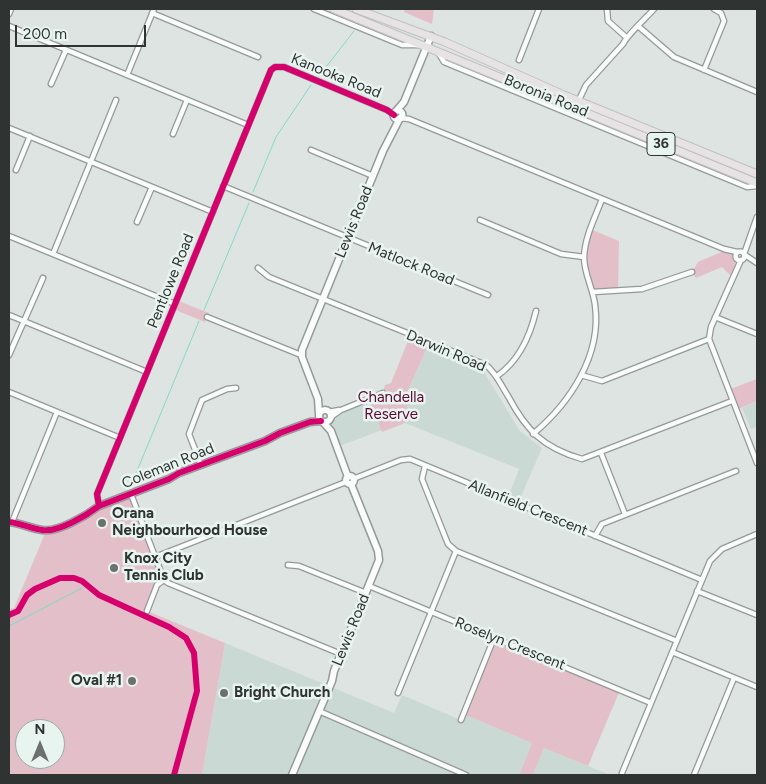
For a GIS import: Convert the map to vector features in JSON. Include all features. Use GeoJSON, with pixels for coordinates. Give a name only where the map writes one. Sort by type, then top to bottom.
{"type":"FeatureCollection","features":[{"type":"Feature","properties":{"kind":"main road","name":"Boronia Road"},"geometry":{"type":"LineString","coordinates":[[334,9],[438,52],[757,174]]}},
{"type":"Feature","properties":{"kind":"main road","name":"Boronia Road"},"geometry":{"type":"LineString","coordinates":[[356,9],[431,36],[757,185]]}},
{"type":"Feature","properties":{"kind":"street"},"geometry":{"type":"LineString","coordinates":[[9,14],[11,9]]}},
{"type":"Feature","properties":{"kind":"street"},"geometry":{"type":"LineString","coordinates":[[319,9],[402,45],[423,46]]}},
{"type":"Feature","properties":{"kind":"street"},"geometry":{"type":"LineString","coordinates":[[520,60],[539,9]]}},
{"type":"Feature","properties":{"kind":"street"},"geometry":{"type":"LineString","coordinates":[[607,9],[608,20],[626,37]]}},
{"type":"Feature","properties":{"kind":"street"},"geometry":{"type":"LineString","coordinates":[[577,104],[584,88],[623,44],[626,37],[654,9]]}},
{"type":"Feature","properties":{"kind":"street"},"geometry":{"type":"LineString","coordinates":[[704,70],[723,23],[723,15],[717,9]]}},
{"type":"Feature","properties":{"kind":"street"},"geometry":{"type":"LineString","coordinates":[[127,75],[153,11],[258,57]]}},
{"type":"Feature","properties":{"kind":"street"},"geometry":{"type":"LineString","coordinates":[[9,26],[248,125]]}},
{"type":"Feature","properties":{"kind":"street"},"geometry":{"type":"LineString","coordinates":[[638,26],[671,55],[757,92]]}},
{"type":"Feature","properties":{"kind":"street","name":"Lewis Road"},"geometry":{"type":"LineString","coordinates":[[301,355],[399,115],[423,46],[431,36]]}},
{"type":"Feature","properties":{"kind":"street"},"geometry":{"type":"LineString","coordinates":[[52,84],[66,50]]}},
{"type":"Feature","properties":{"kind":"street"},"geometry":{"type":"LineString","coordinates":[[438,52],[444,62],[747,187],[757,185]]}},
{"type":"Feature","properties":{"kind":"street","name":"Kanooka Road"},"geometry":{"type":"LineString","coordinates":[[276,67],[284,67],[755,262]]}},
{"type":"Feature","properties":{"kind":"street","name":"Pentlowe Road"},"geometry":{"type":"LineString","coordinates":[[99,506],[96,496],[270,71],[276,67]]}},
{"type":"Feature","properties":{"kind":"street"},"geometry":{"type":"LineString","coordinates":[[53,254],[116,100]]}},
{"type":"Feature","properties":{"kind":"street"},"geometry":{"type":"LineString","coordinates":[[173,134],[187,100]]}},
{"type":"Feature","properties":{"kind":"street"},"geometry":{"type":"LineString","coordinates":[[9,128],[213,212]]}},
{"type":"Feature","properties":{"kind":"street"},"geometry":{"type":"LineString","coordinates":[[16,170],[30,136]]}},
{"type":"Feature","properties":{"kind":"street"},"geometry":{"type":"LineString","coordinates":[[311,150],[373,176]]}},
{"type":"Feature","properties":{"kind":"street","name":"Matlock Road"},"geometry":{"type":"LineString","coordinates":[[223,186],[488,296]]}},
{"type":"Feature","properties":{"kind":"street"},"geometry":{"type":"LineString","coordinates":[[137,222],[152,187]]}},
{"type":"Feature","properties":{"kind":"street"},"geometry":{"type":"LineString","coordinates":[[533,434],[561,407],[581,375],[596,328],[593,292],[586,271],[584,257],[589,232],[602,199]]}},
{"type":"Feature","properties":{"kind":"street"},"geometry":{"type":"LineString","coordinates":[[757,217],[715,317],[709,339],[757,462]]}},
{"type":"Feature","properties":{"kind":"street"},"geometry":{"type":"LineString","coordinates":[[480,220],[561,254],[584,257]]}},
{"type":"Feature","properties":{"kind":"street"},"geometry":{"type":"LineString","coordinates":[[9,236],[175,304]]}},
{"type":"Feature","properties":{"kind":"street","name":"Darwin Road"},"geometry":{"type":"LineString","coordinates":[[258,268],[269,277],[482,363],[497,376],[521,420],[533,434],[562,451],[582,459],[732,401]]}},
{"type":"Feature","properties":{"kind":"street"},"geometry":{"type":"LineString","coordinates":[[593,292],[642,289],[692,272]]}},
{"type":"Feature","properties":{"kind":"street"},"geometry":{"type":"LineString","coordinates":[[9,355],[43,278]]}},
{"type":"Feature","properties":{"kind":"street"},"geometry":{"type":"LineString","coordinates":[[497,376],[505,370],[520,351],[531,329],[536,311]]}},
{"type":"Feature","properties":{"kind":"street"},"geometry":{"type":"LineString","coordinates":[[9,316],[146,372]]}},
{"type":"Feature","properties":{"kind":"street"},"geometry":{"type":"LineString","coordinates":[[207,317],[301,355],[318,399],[321,418]]}},
{"type":"Feature","properties":{"kind":"street"},"geometry":{"type":"LineString","coordinates":[[715,317],[757,334]]}},
{"type":"Feature","properties":{"kind":"street"},"geometry":{"type":"LineString","coordinates":[[581,375],[602,381],[709,339]]}},
{"type":"Feature","properties":{"kind":"street"},"geometry":{"type":"LineString","coordinates":[[201,465],[189,434],[202,400],[227,389],[236,388]]}},
{"type":"Feature","properties":{"kind":"street"},"geometry":{"type":"LineString","coordinates":[[9,392],[120,438]]}},
{"type":"Feature","properties":{"kind":"street"},"geometry":{"type":"LineString","coordinates":[[321,418],[383,393]]}},
{"type":"Feature","properties":{"kind":"street"},"geometry":{"type":"LineString","coordinates":[[318,399],[329,415]]}},
{"type":"Feature","properties":{"kind":"street"},"geometry":{"type":"LineString","coordinates":[[321,418],[322,411],[329,415]]}},
{"type":"Feature","properties":{"kind":"street"},"geometry":{"type":"LineString","coordinates":[[11,522],[57,412]]}},
{"type":"Feature","properties":{"kind":"street","name":"Lewis Road"},"geometry":{"type":"LineString","coordinates":[[292,775],[332,681],[340,654],[378,563],[378,553],[331,431],[329,415]]}},
{"type":"Feature","properties":{"kind":"street","name":"Lewis Road"},"geometry":{"type":"LineString","coordinates":[[321,418],[331,431]]}},
{"type":"Feature","properties":{"kind":"street","name":"Coleman Road"},"geometry":{"type":"LineString","coordinates":[[11,522],[22,527],[52,530],[93,512],[99,506],[321,418]]}},
{"type":"Feature","properties":{"kind":"street"},"geometry":{"type":"LineString","coordinates":[[601,453],[625,514]]}},
{"type":"Feature","properties":{"kind":"street","name":"Allanfield Crescent"},"geometry":{"type":"LineString","coordinates":[[155,557],[404,459],[702,580]]}},
{"type":"Feature","properties":{"kind":"street"},"geometry":{"type":"LineString","coordinates":[[425,466],[422,479],[448,544],[456,551],[676,641]]}},
{"type":"Feature","properties":{"kind":"street"},"geometry":{"type":"LineString","coordinates":[[594,536],[600,525],[736,471]]}},
{"type":"Feature","properties":{"kind":"street"},"geometry":{"type":"LineString","coordinates":[[130,494],[164,580],[340,654]]}},
{"type":"Feature","properties":{"kind":"street"},"geometry":{"type":"LineString","coordinates":[[622,773],[711,558],[718,551],[757,534]]}},
{"type":"Feature","properties":{"kind":"street"},"geometry":{"type":"LineString","coordinates":[[398,693],[456,551]]}},
{"type":"Feature","properties":{"kind":"street"},"geometry":{"type":"LineString","coordinates":[[288,565],[299,566],[366,593]]}},
{"type":"Feature","properties":{"kind":"street"},"geometry":{"type":"LineString","coordinates":[[147,611],[157,585],[164,580]]}},
{"type":"Feature","properties":{"kind":"street","name":"Roselyn Crescent"},"geometry":{"type":"LineString","coordinates":[[369,586],[651,703]]}},
{"type":"Feature","properties":{"kind":"street"},"geometry":{"type":"LineString","coordinates":[[697,590],[757,615]]}},
{"type":"Feature","properties":{"kind":"street"},"geometry":{"type":"LineString","coordinates":[[461,720],[494,638]]}},
{"type":"Feature","properties":{"kind":"street"},"geometry":{"type":"LineString","coordinates":[[672,652],[757,687]]}},
{"type":"Feature","properties":{"kind":"street"},"geometry":{"type":"LineString","coordinates":[[694,775],[734,678]]}},
{"type":"Feature","properties":{"kind":"street"},"geometry":{"type":"LineString","coordinates":[[319,711],[466,775]]}},
{"type":"Feature","properties":{"kind":"shaded area"},"geometry":{"type":"Polygon","coordinates":[[[427,348],[484,372],[520,431],[542,448],[520,499],[509,495],[519,469],[405,423],[409,388],[427,348]]]}},
{"type":"Feature","properties":{"kind":"shaded area"},"geometry":{"type":"Polygon","coordinates":[[[369,399],[382,430],[337,447],[331,431],[331,417],[369,399]]]}},
{"type":"Feature","properties":{"kind":"shaded area"},"geometry":{"type":"Polygon","coordinates":[[[757,401],[757,427],[751,429],[742,408],[757,401]]]}},
{"type":"Feature","properties":{"kind":"shaded area"},"geometry":{"type":"Polygon","coordinates":[[[225,643],[394,713],[402,695],[461,720],[463,714],[532,743],[519,775],[202,775],[225,643]]]}},
{"type":"Feature","properties":{"kind":"shaded area"},"geometry":{"type":"Polygon","coordinates":[[[544,748],[610,775],[533,775],[544,748]]]}},
{"type":"Feature","properties":{"kind":"green space"},"geometry":{"type":"Polygon","coordinates":[[[405,9],[434,9],[432,24],[404,12],[405,9]]]}},
{"type":"Feature","properties":{"kind":"green space"},"geometry":{"type":"Polygon","coordinates":[[[590,229],[619,241],[618,290],[593,292],[584,261],[590,229]]]}},
{"type":"Feature","properties":{"kind":"green space"},"geometry":{"type":"Polygon","coordinates":[[[726,250],[736,258],[732,277],[722,267],[696,278],[692,272],[698,262],[726,250]]]}},
{"type":"Feature","properties":{"kind":"green space"},"geometry":{"type":"Polygon","coordinates":[[[176,300],[209,313],[205,322],[173,309],[176,300]]]}},
{"type":"Feature","properties":{"kind":"green space","name":"Chandella Reserve"},"geometry":{"type":"Polygon","coordinates":[[[410,336],[430,341],[409,388],[405,423],[382,432],[369,399],[383,393],[385,385],[391,383],[410,336]]]}},
{"type":"Feature","properties":{"kind":"green space"},"geometry":{"type":"Polygon","coordinates":[[[757,379],[757,401],[736,410],[728,390],[757,379]]]}},
{"type":"Feature","properties":{"kind":"green space"},"geometry":{"type":"Polygon","coordinates":[[[131,494],[164,580],[159,584],[147,611],[225,643],[202,775],[9,775],[9,609],[14,608],[46,531],[131,494]]]}},
{"type":"Feature","properties":{"kind":"green space"},"geometry":{"type":"Polygon","coordinates":[[[494,638],[620,690],[588,766],[544,748],[533,775],[519,775],[532,743],[463,714],[494,638]]]}},
{"type":"Feature","properties":{"kind":"waterway"},"geometry":{"type":"LineString","coordinates":[[319,76],[354,31]]}},
{"type":"Feature","properties":{"kind":"waterway"},"geometry":{"type":"LineString","coordinates":[[253,192],[276,137],[311,85]]}},
{"type":"Feature","properties":{"kind":"waterway"},"geometry":{"type":"LineString","coordinates":[[204,310],[249,203]]}},
{"type":"Feature","properties":{"kind":"waterway"},"geometry":{"type":"LineString","coordinates":[[132,483],[199,321]]}},
{"type":"Feature","properties":{"kind":"waterway"},"geometry":{"type":"LineString","coordinates":[[9,626],[82,588]]}},
{"type":"Feature","properties":{"kind":"cycle path"},"geometry":{"type":"LineString","coordinates":[[99,506],[97,494],[271,70],[275,67],[284,67],[387,110],[394,115]]}},
{"type":"Feature","properties":{"kind":"cycle path"},"geometry":{"type":"LineString","coordinates":[[9,522],[42,530],[56,529],[80,518],[99,506],[169,479],[179,473],[310,422],[321,421]]}},
{"type":"Feature","properties":{"kind":"cycle path"},"geometry":{"type":"LineString","coordinates":[[9,615],[18,611],[27,595],[35,589],[60,578],[74,578],[82,581],[99,595],[169,627],[186,638],[194,653],[197,691],[174,775]]}},
{"type":"Feature","properties":{"kind":"place","name":"Orana Neighbourhood House"},"geometry":{"type":"Point","coordinates":[102,523]}},
{"type":"Feature","properties":{"kind":"place","name":"Knox City Tennis Club"},"geometry":{"type":"Point","coordinates":[114,568]}},
{"type":"Feature","properties":{"kind":"place","name":"Oval #1"},"geometry":{"type":"Point","coordinates":[132,681]}},
{"type":"Feature","properties":{"kind":"place","name":"Bright Church"},"geometry":{"type":"Point","coordinates":[224,693]}}]}
